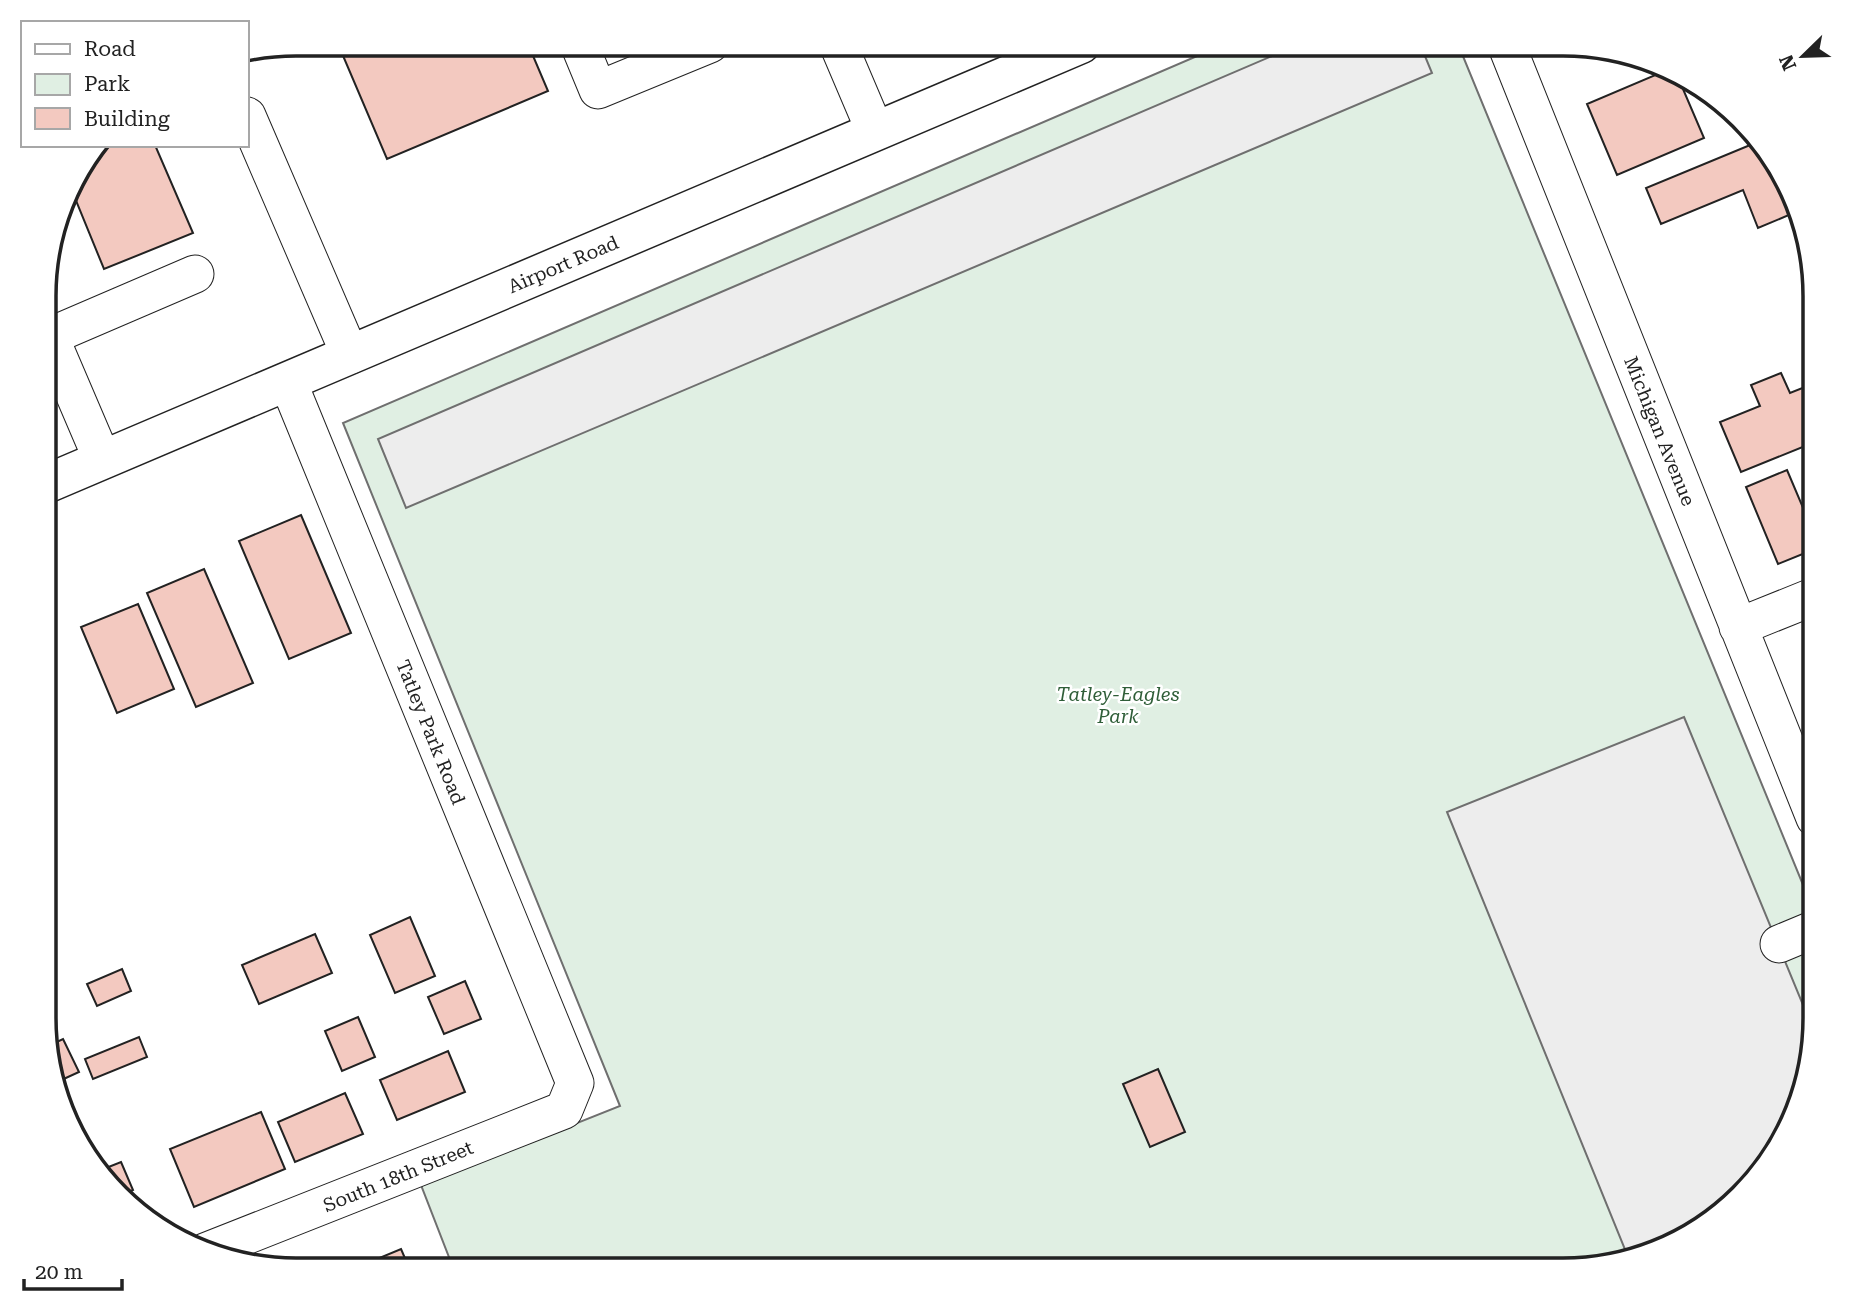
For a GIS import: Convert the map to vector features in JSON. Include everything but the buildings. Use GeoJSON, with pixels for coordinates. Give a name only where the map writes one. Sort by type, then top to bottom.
{"type":"FeatureCollection","features":[{"type":"Feature","properties":{"kind":"main road","name":"Airport Road"},"geometry":{"type":"LineString","coordinates":[[56,479],[1051,57]]}},
{"type":"Feature","properties":{"kind":"street"},"geometry":{"type":"LineString","coordinates":[[584,56],[598,90],[680,56]]}},
{"type":"Feature","properties":{"kind":"street"},"geometry":{"type":"LineString","coordinates":[[843,56],[875,131]]}},
{"type":"Feature","properties":{"kind":"street","name":"Michigan Avenue"},"geometry":{"type":"LineString","coordinates":[[1511,57],[1802,786]]}},
{"type":"Feature","properties":{"kind":"street"},"geometry":{"type":"LineString","coordinates":[[248,118],[350,355]]}},
{"type":"Feature","properties":{"kind":"street"},"geometry":{"type":"LineString","coordinates":[[56,330],[195,274]]}},
{"type":"Feature","properties":{"kind":"street"},"geometry":{"type":"LineString","coordinates":[[56,355],[102,459]]}},
{"type":"Feature","properties":{"kind":"street","name":"Tatley Park Road"},"geometry":{"type":"LineString","coordinates":[[288,382],[575,1083]]}},
{"type":"Feature","properties":{"kind":"street"},"geometry":{"type":"LineString","coordinates":[[1738,627],[1802,601]]}},
{"type":"Feature","properties":{"kind":"street"},"geometry":{"type":"LineString","coordinates":[[1779,944],[1802,934]]}},
{"type":"Feature","properties":{"kind":"street","name":"South 18th Street"},"geometry":{"type":"LineString","coordinates":[[221,1246],[564,1110],[575,1083]]}},
{"type":"Feature","properties":{"kind":"green space","name":"Tatley-Eagles Park"},"geometry":{"type":"Polygon","coordinates":[[[1195,57],[1463,57],[1802,882],[1802,1033],[1798,1064],[1785,1110],[1771,1138],[1753,1164],[1721,1198],[1696,1217],[1655,1240],[1594,1256],[449,1257],[421,1185],[620,1106],[343,423],[1195,57]]]}},
{"type":"Feature","properties":{"kind":"shaded area"},"geometry":{"type":"Polygon","coordinates":[[[1270,57],[1425,57],[1432,73],[406,508],[378,439],[1270,57]]]}},
{"type":"Feature","properties":{"kind":"shaded area"},"geometry":{"type":"Polygon","coordinates":[[[1684,717],[1802,1003],[1802,1033],[1790,1095],[1771,1138],[1743,1176],[1721,1198],[1669,1233],[1625,1250],[1447,812],[1684,717]]]}}]}
